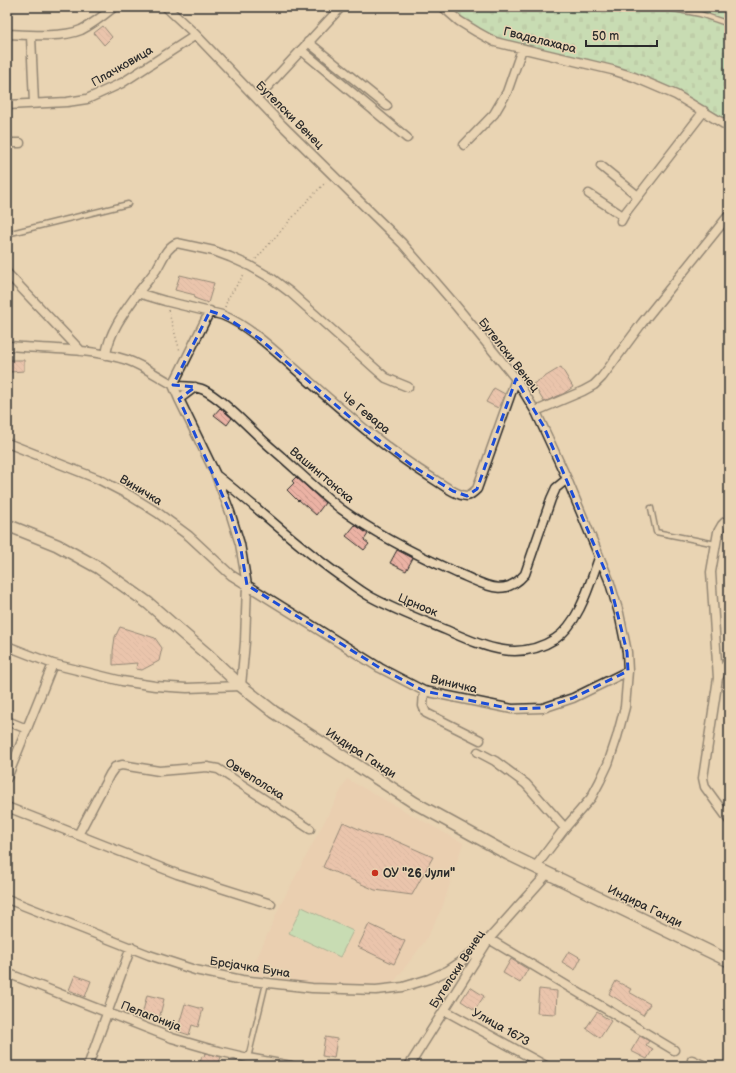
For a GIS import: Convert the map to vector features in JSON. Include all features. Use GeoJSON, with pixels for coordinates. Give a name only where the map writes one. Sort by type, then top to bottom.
{"type":"FeatureCollection","features":[{"type":"Feature","properties":{"kind":"street"},"geometry":{"type":"LineString","coordinates":[[7,34],[31,36],[64,34],[80,30],[97,21],[114,7]]}},
{"type":"Feature","properties":{"kind":"street","name":"Бутелски Венец"},"geometry":{"type":"LineString","coordinates":[[166,7],[196,35],[402,243],[452,301],[516,379],[536,412],[567,480],[609,580],[619,613],[628,652],[628,671],[625,707],[608,764],[591,798],[565,828],[536,866]]}},
{"type":"Feature","properties":{"kind":"street"},"geometry":{"type":"LineString","coordinates":[[257,98],[341,7]]}},
{"type":"Feature","properties":{"kind":"street","name":"Гвадалахара"},"geometry":{"type":"LineString","coordinates":[[443,7],[459,21],[495,42],[612,70],[634,77],[676,95],[729,127]]}},
{"type":"Feature","properties":{"kind":"street","name":"Плачковица"},"geometry":{"type":"LineString","coordinates":[[7,105],[67,102],[87,99],[122,83],[196,35]]}},
{"type":"Feature","properties":{"kind":"street"},"geometry":{"type":"LineString","coordinates":[[31,36],[34,104]]}},
{"type":"Feature","properties":{"kind":"street"},"geometry":{"type":"LineString","coordinates":[[308,42],[387,106]]}},
{"type":"Feature","properties":{"kind":"street"},"geometry":{"type":"LineString","coordinates":[[464,145],[494,114],[507,92],[522,49]]}},
{"type":"Feature","properties":{"kind":"street"},"geometry":{"type":"LineString","coordinates":[[301,50],[407,138]]}},
{"type":"Feature","properties":{"kind":"street"},"geometry":{"type":"LineString","coordinates":[[589,194],[622,218],[704,111]]}},
{"type":"Feature","properties":{"kind":"street"},"geometry":{"type":"LineString","coordinates":[[7,143],[20,143]]}},
{"type":"Feature","properties":{"kind":"street"},"geometry":{"type":"LineString","coordinates":[[601,166],[638,196]]}},
{"type":"Feature","properties":{"kind":"street"},"geometry":{"type":"LineString","coordinates":[[536,412],[583,391],[594,385],[602,377],[642,323],[729,215]]}},
{"type":"Feature","properties":{"kind":"street"},"geometry":{"type":"LineString","coordinates":[[106,356],[108,344],[127,308],[152,275],[169,248],[177,243],[214,251],[250,266],[272,278],[291,293],[386,378],[408,387]]}},
{"type":"Feature","properties":{"kind":"street"},"geometry":{"type":"LineString","coordinates":[[7,273],[81,351]]}},
{"type":"Feature","properties":{"kind":"street","name":"Че Гевара"},"geometry":{"type":"LineString","coordinates":[[138,293],[165,301],[222,314],[230,318],[260,339],[359,425],[414,467],[453,491],[467,496],[473,494],[477,489],[516,379]]}},
{"type":"Feature","properties":{"kind":"street"},"geometry":{"type":"LineString","coordinates":[[7,646],[53,664],[122,681],[155,686],[187,688],[240,686],[245,642],[247,585],[240,544],[216,475],[179,399],[174,385],[210,311]]}},
{"type":"Feature","properties":{"kind":"street","name":"Вашингтонска"},"geometry":{"type":"LineString","coordinates":[[7,346],[81,351],[127,360],[149,369],[174,385],[195,387],[204,390],[213,395],[330,498],[366,526],[417,554],[489,586],[504,588],[512,586],[525,574],[551,499],[556,488],[567,480]]}},
{"type":"Feature","properties":{"kind":"street"},"geometry":{"type":"LineString","coordinates":[[179,399],[195,387]]}},
{"type":"Feature","properties":{"kind":"street","name":"Виничка"},"geometry":{"type":"LineString","coordinates":[[7,442],[98,479],[129,495],[158,513],[189,536],[231,575],[380,668],[424,691],[512,709],[543,708],[573,698],[628,671]]}},
{"type":"Feature","properties":{"kind":"street","name":"Црноок"},"geometry":{"type":"LineString","coordinates":[[216,475],[246,498],[313,556],[370,597],[480,645],[496,649],[519,652],[540,647],[556,639],[568,628],[582,600],[599,558]]}},
{"type":"Feature","properties":{"kind":"street"},"geometry":{"type":"LineString","coordinates":[[729,521],[722,525],[716,544],[711,572],[718,678],[703,778],[705,787],[729,820]]}},
{"type":"Feature","properties":{"kind":"street","name":"Индира Ганди"},"geometry":{"type":"LineString","coordinates":[[7,525],[57,545],[94,565],[122,584],[209,656],[240,686],[274,712],[415,803],[508,854],[536,866],[729,961]]}},
{"type":"Feature","properties":{"kind":"street"},"geometry":{"type":"LineString","coordinates":[[718,678],[729,659]]}},
{"type":"Feature","properties":{"kind":"street"},"geometry":{"type":"LineString","coordinates":[[7,778],[53,664]]}},
{"type":"Feature","properties":{"kind":"street"},"geometry":{"type":"LineString","coordinates":[[424,691],[423,706],[426,713],[480,740]]}},
{"type":"Feature","properties":{"kind":"street"},"geometry":{"type":"LineString","coordinates":[[7,721],[27,729]]}},
{"type":"Feature","properties":{"kind":"street"},"geometry":{"type":"LineString","coordinates":[[478,752],[494,761],[526,784],[565,828]]}},
{"type":"Feature","properties":{"kind":"street","name":"Овчеполска"},"geometry":{"type":"LineString","coordinates":[[78,835],[110,774],[115,767],[122,765],[159,771],[207,767],[218,769],[310,829]]}},
{"type":"Feature","properties":{"kind":"street"},"geometry":{"type":"LineString","coordinates":[[7,807],[177,874],[271,904]]}},
{"type":"Feature","properties":{"kind":"street","name":"Бутелски Венец"},"geometry":{"type":"LineString","coordinates":[[409,1066],[489,939],[548,873]]}},
{"type":"Feature","properties":{"kind":"street","name":"Брсјачка Буна"},"geometry":{"type":"LineString","coordinates":[[7,899],[149,955],[195,970],[242,980],[312,988],[370,990],[403,987],[447,971],[489,939]]}},
{"type":"Feature","properties":{"kind":"street"},"geometry":{"type":"LineString","coordinates":[[489,939],[674,1050]]}},
{"type":"Feature","properties":{"kind":"street"},"geometry":{"type":"LineString","coordinates":[[88,1066],[131,947]]}},
{"type":"Feature","properties":{"kind":"street","name":"Пелагонија"},"geometry":{"type":"LineString","coordinates":[[7,973],[172,1038],[248,1058],[291,1066]]}},
{"type":"Feature","properties":{"kind":"street","name":"Улица 1673"},"geometry":{"type":"LineString","coordinates":[[444,1010],[546,1066]]}},
{"type":"Feature","properties":{"kind":"street"},"geometry":{"type":"LineString","coordinates":[[692,1060],[705,1066]]}},
{"type":"Feature","properties":{"kind":"lane"},"geometry":{"type":"LineString","coordinates":[[664,7],[700,14],[729,24]]}},
{"type":"Feature","properties":{"kind":"lane"},"geometry":{"type":"LineString","coordinates":[[7,234],[128,204]]}},
{"type":"Feature","properties":{"kind":"lane"},"geometry":{"type":"LineString","coordinates":[[651,508],[656,532],[716,544]]}},
{"type":"Feature","properties":{"kind":"lane"},"geometry":{"type":"LineString","coordinates":[[248,1058],[266,983]]}},
{"type":"Feature","properties":{"kind":"path"},"geometry":{"type":"LineString","coordinates":[[222,314],[228,298],[250,266],[309,199],[333,175]]}},
{"type":"Feature","properties":{"kind":"path"},"geometry":{"type":"LineString","coordinates":[[165,301],[184,364]]}},
{"type":"Feature","properties":{"kind":"highlighted area"},"geometry":{"type":"Polygon","coordinates":[[[210,311],[222,315],[260,339],[359,425],[414,467],[453,491],[467,496],[477,489],[516,379],[544,427],[609,580],[627,652],[628,671],[573,698],[543,708],[512,709],[424,691],[380,668],[247,585],[240,544],[230,512],[179,399],[195,387],[173,385],[210,311]]]}},
{"type":"Feature","properties":{"kind":"shaded area","name":"ОУ \"26 Јули\""},"geometry":{"type":"Polygon","coordinates":[[[347,779],[463,843],[442,908],[425,941],[390,987],[331,986],[250,974],[281,904],[347,779]]]}},
{"type":"Feature","properties":{"kind":"green space"},"geometry":{"type":"Polygon","coordinates":[[[450,7],[729,7],[729,121],[682,94],[644,76],[526,47],[485,32],[464,20],[450,7]]]}},
{"type":"Feature","properties":{"kind":"green space"},"geometry":{"type":"Polygon","coordinates":[[[302,907],[353,931],[340,957],[289,933],[302,907]]]}},
{"type":"Feature","properties":{"kind":"building"},"geometry":{"type":"Polygon","coordinates":[[[103,26],[112,37],[104,45],[94,33],[103,26]]]}},
{"type":"Feature","properties":{"kind":"building"},"geometry":{"type":"Polygon","coordinates":[[[180,275],[214,283],[208,303],[194,298],[195,295],[175,290],[180,275]]]}},
{"type":"Feature","properties":{"kind":"building"},"geometry":{"type":"Polygon","coordinates":[[[10,360],[24,360],[24,371],[10,372],[10,360]]]}},
{"type":"Feature","properties":{"kind":"building"},"geometry":{"type":"Polygon","coordinates":[[[561,367],[573,387],[563,394],[544,402],[533,384],[561,367]]]}},
{"type":"Feature","properties":{"kind":"building"},"geometry":{"type":"Polygon","coordinates":[[[494,388],[505,394],[498,408],[486,402],[494,388]]]}},
{"type":"Feature","properties":{"kind":"building"},"geometry":{"type":"Polygon","coordinates":[[[220,408],[232,418],[227,425],[214,415],[220,408]]]}},
{"type":"Feature","properties":{"kind":"building"},"geometry":{"type":"Polygon","coordinates":[[[296,477],[325,503],[316,515],[287,490],[294,483],[292,481],[296,477]]]}},
{"type":"Feature","properties":{"kind":"building"},"geometry":{"type":"Polygon","coordinates":[[[355,525],[368,534],[364,540],[369,544],[364,550],[346,536],[355,525]]]}},
{"type":"Feature","properties":{"kind":"building"},"geometry":{"type":"Polygon","coordinates":[[[397,550],[413,558],[406,571],[390,563],[397,550]]]}},
{"type":"Feature","properties":{"kind":"building"},"geometry":{"type":"Polygon","coordinates":[[[120,627],[155,638],[162,648],[159,661],[142,670],[136,669],[137,663],[113,665],[115,637],[120,627]]]}},
{"type":"Feature","properties":{"kind":"building"},"geometry":{"type":"Polygon","coordinates":[[[343,822],[372,835],[392,839],[433,857],[412,895],[375,890],[323,867],[343,822]]]}},
{"type":"Feature","properties":{"kind":"building"},"geometry":{"type":"Polygon","coordinates":[[[369,924],[405,941],[394,964],[358,947],[369,924]]]}},
{"type":"Feature","properties":{"kind":"building"},"geometry":{"type":"Polygon","coordinates":[[[569,951],[581,958],[575,970],[562,962],[569,951]]]}},
{"type":"Feature","properties":{"kind":"building"},"geometry":{"type":"Polygon","coordinates":[[[511,959],[528,969],[520,983],[503,973],[511,959]]]}},
{"type":"Feature","properties":{"kind":"building"},"geometry":{"type":"Polygon","coordinates":[[[75,975],[91,981],[85,997],[69,990],[75,975]]]}},
{"type":"Feature","properties":{"kind":"building"},"geometry":{"type":"Polygon","coordinates":[[[616,981],[631,989],[629,992],[650,1004],[643,1015],[609,994],[616,981]]]}},
{"type":"Feature","properties":{"kind":"building"},"geometry":{"type":"Polygon","coordinates":[[[470,987],[484,996],[475,1010],[461,1001],[470,987]]]}},
{"type":"Feature","properties":{"kind":"building"},"geometry":{"type":"Polygon","coordinates":[[[539,989],[557,991],[556,1014],[537,1013],[539,989]]]}},
{"type":"Feature","properties":{"kind":"building"},"geometry":{"type":"Polygon","coordinates":[[[147,995],[164,999],[159,1019],[142,1015],[147,995]]]}},
{"type":"Feature","properties":{"kind":"building"},"geometry":{"type":"Polygon","coordinates":[[[185,1004],[203,1009],[198,1027],[192,1025],[189,1035],[177,1031],[185,1004]]]}},
{"type":"Feature","properties":{"kind":"building"},"geometry":{"type":"Polygon","coordinates":[[[597,1012],[611,1021],[600,1038],[586,1028],[597,1012]]]}},
{"type":"Feature","properties":{"kind":"building"},"geometry":{"type":"Polygon","coordinates":[[[640,1036],[649,1041],[646,1045],[653,1049],[647,1059],[631,1051],[640,1036]]]}},
{"type":"Feature","properties":{"kind":"building"},"geometry":{"type":"Polygon","coordinates":[[[325,1037],[337,1039],[334,1058],[322,1056],[325,1037]]]}},
{"type":"Feature","properties":{"kind":"building"},"geometry":{"type":"Polygon","coordinates":[[[205,1053],[221,1057],[218,1066],[199,1066],[202,1056],[204,1057],[205,1053]]]}},
{"type":"Feature","properties":{"kind":"place","name":"ОУ \"26 Јули\""},"geometry":{"type":"Point","coordinates":[375,873]}}]}
